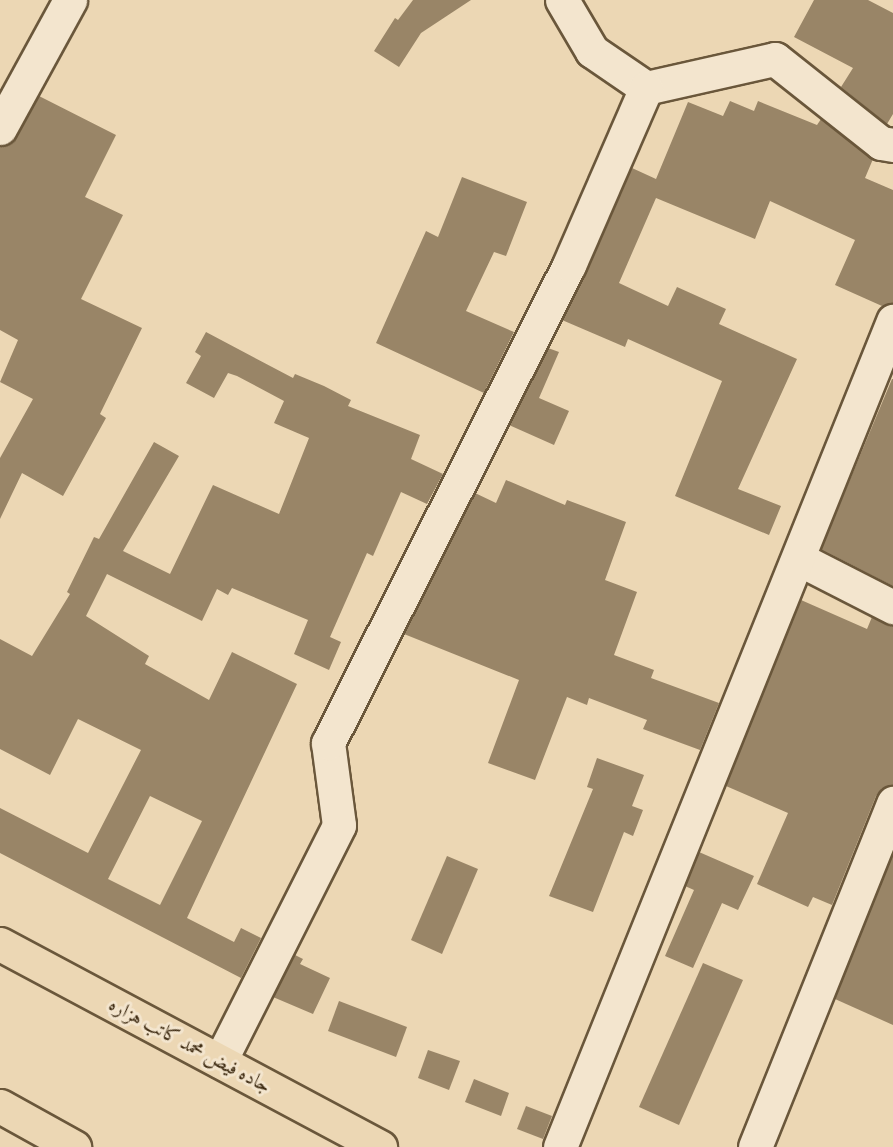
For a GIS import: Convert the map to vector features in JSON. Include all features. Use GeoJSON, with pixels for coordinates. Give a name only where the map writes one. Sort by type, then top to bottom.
{"type":"FeatureCollection","features":[{"type":"Feature","properties":{"kind":"main road","name":"جاده فیض محمد کاتب هزاره"},"geometry":{"type":"LineString","coordinates":[[0,944],[380,1147]]}},
{"type":"Feature","properties":{"kind":"main road"},"geometry":{"type":"LineString","coordinates":[[0,1106],[74,1147]]}},
{"type":"Feature","properties":{"kind":"street"},"geometry":{"type":"LineString","coordinates":[[0,128],[70,0]]}},
{"type":"Feature","properties":{"kind":"street"},"geometry":{"type":"LineString","coordinates":[[562,0],[592,51],[646,88],[775,59],[889,138]]}},
{"type":"Feature","properties":{"kind":"street"},"geometry":{"type":"LineString","coordinates":[[220,1061],[339,825],[328,743],[569,265],[646,88]]}},
{"type":"Feature","properties":{"kind":"street"},"geometry":{"type":"LineString","coordinates":[[560,1147],[799,559],[893,321]]}},
{"type":"Feature","properties":{"kind":"street"},"geometry":{"type":"LineString","coordinates":[[799,559],[893,607]]}},
{"type":"Feature","properties":{"kind":"street"},"geometry":{"type":"LineString","coordinates":[[755,1147],[893,802]]}},
{"type":"Feature","properties":{"kind":"building"},"geometry":{"type":"Polygon","coordinates":[[[413,0],[471,0],[421,33],[399,67],[374,51],[395,18],[398,20],[413,0]]]}},
{"type":"Feature","properties":{"kind":"building"},"geometry":{"type":"Polygon","coordinates":[[[814,0],[868,0],[893,13],[893,114],[887,124],[841,87],[853,68],[794,37],[814,0]]]}},
{"type":"Feature","properties":{"kind":"building"},"geometry":{"type":"Polygon","coordinates":[[[39,96],[116,135],[85,197],[123,215],[81,299],[142,328],[100,414],[106,418],[63,496],[22,473],[0,519],[0,458],[33,399],[0,382],[18,340],[0,330],[0,147],[16,137],[39,96]]]}},
{"type":"Feature","properties":{"kind":"building"},"geometry":{"type":"Polygon","coordinates":[[[730,101],[754,111],[758,101],[817,125],[821,119],[873,159],[865,178],[893,190],[893,303],[882,306],[835,285],[855,240],[770,201],[755,239],[656,198],[619,283],[668,306],[677,287],[726,309],[719,324],[797,359],[738,489],[781,506],[769,535],[675,496],[722,381],[628,339],[625,347],[562,320],[632,168],[656,179],[688,102],[723,116],[730,101]]]}},
{"type":"Feature","properties":{"kind":"building"},"geometry":{"type":"Polygon","coordinates":[[[462,177],[527,202],[506,256],[494,252],[466,311],[514,332],[484,393],[376,343],[426,231],[438,237],[462,177]]]}},
{"type":"Feature","properties":{"kind":"building"},"geometry":{"type":"Polygon","coordinates":[[[206,332],[293,378],[295,374],[324,386],[351,400],[348,406],[420,435],[411,459],[443,474],[427,504],[401,492],[373,556],[367,553],[330,637],[341,642],[329,670],[294,654],[308,620],[232,588],[228,595],[217,589],[202,621],[107,574],[86,616],[149,656],[145,664],[209,700],[232,652],[297,684],[187,918],[234,942],[241,928],[261,938],[241,978],[0,853],[0,808],[88,853],[141,750],[78,719],[50,775],[0,749],[0,639],[32,656],[70,594],[67,592],[94,537],[99,539],[154,442],[179,456],[123,551],[170,574],[213,485],[279,514],[309,438],[274,423],[284,401],[237,376],[228,373],[214,398],[186,383],[201,356],[195,352],[206,332]],[[150,796],[108,879],[160,905],[202,821],[150,796]]]}},
{"type":"Feature","properties":{"kind":"building"},"geometry":{"type":"Polygon","coordinates":[[[548,348],[559,352],[539,398],[569,411],[554,445],[509,425],[548,348]]]}},
{"type":"Feature","properties":{"kind":"building"},"geometry":{"type":"Polygon","coordinates":[[[893,379],[893,586],[821,549],[893,379]]]}},
{"type":"Feature","properties":{"kind":"building"},"geometry":{"type":"Polygon","coordinates":[[[506,480],[565,505],[567,500],[626,522],[605,580],[637,592],[614,655],[654,670],[651,678],[719,703],[700,750],[643,729],[647,720],[589,698],[587,705],[567,697],[535,780],[488,763],[519,680],[404,634],[475,493],[496,503],[506,480]]]}},
{"type":"Feature","properties":{"kind":"building"},"geometry":{"type":"Polygon","coordinates":[[[801,600],[867,629],[872,617],[893,626],[893,785],[882,788],[876,796],[832,905],[813,897],[808,907],[757,884],[788,813],[726,786],[801,600]]]}},
{"type":"Feature","properties":{"kind":"building"},"geometry":{"type":"Polygon","coordinates":[[[597,758],[644,775],[632,806],[643,810],[633,836],[624,832],[593,912],[549,896],[593,789],[587,787],[597,758]]]}},
{"type":"Feature","properties":{"kind":"building"},"geometry":{"type":"Polygon","coordinates":[[[699,852],[754,876],[738,910],[722,903],[693,968],[665,956],[694,890],[685,886],[699,852]]]}},
{"type":"Feature","properties":{"kind":"building"},"geometry":{"type":"Polygon","coordinates":[[[893,853],[893,1025],[835,999],[893,853]]]}},
{"type":"Feature","properties":{"kind":"building"},"geometry":{"type":"Polygon","coordinates":[[[447,856],[478,869],[442,954],[411,940],[447,856]]]}},
{"type":"Feature","properties":{"kind":"building"},"geometry":{"type":"Polygon","coordinates":[[[295,955],[303,959],[300,964],[330,978],[313,1014],[273,997],[295,955]]]}},
{"type":"Feature","properties":{"kind":"building"},"geometry":{"type":"Polygon","coordinates":[[[703,963],[743,980],[679,1125],[639,1107],[703,963]]]}},
{"type":"Feature","properties":{"kind":"building"},"geometry":{"type":"Polygon","coordinates":[[[339,1001],[407,1027],[396,1057],[328,1031],[339,1001]]]}},
{"type":"Feature","properties":{"kind":"building"},"geometry":{"type":"Polygon","coordinates":[[[428,1050],[460,1061],[449,1090],[418,1078],[428,1050]]]}},
{"type":"Feature","properties":{"kind":"building"},"geometry":{"type":"Polygon","coordinates":[[[474,1079],[509,1093],[501,1116],[465,1102],[474,1079]]]}},
{"type":"Feature","properties":{"kind":"building"},"geometry":{"type":"Polygon","coordinates":[[[526,1106],[552,1116],[543,1139],[517,1129],[526,1106]]]}}]}
